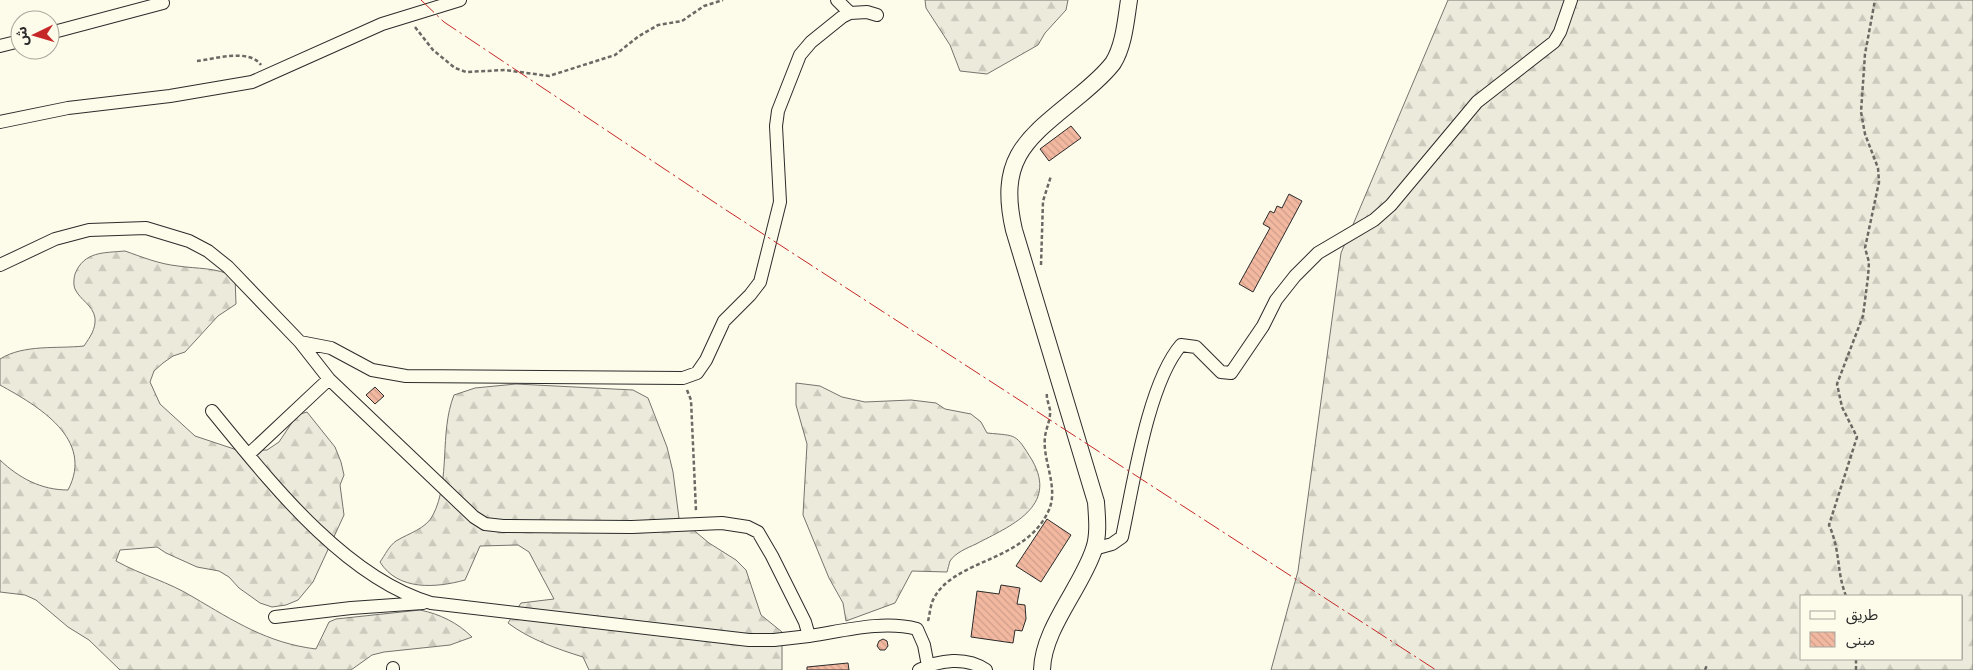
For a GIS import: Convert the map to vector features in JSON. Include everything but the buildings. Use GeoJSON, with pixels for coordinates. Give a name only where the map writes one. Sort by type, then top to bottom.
{"type":"FeatureCollection","features":[{"type":"Feature","properties":{"kind":"street"},"geometry":{"type":"LineString","coordinates":[[0,122],[68,108],[218,88],[265,78],[333,45],[407,16],[460,0]]}},
{"type":"Feature","properties":{"kind":"street"},"geometry":{"type":"LineString","coordinates":[[836,0],[850,13]]}},
{"type":"Feature","properties":{"kind":"street"},"geometry":{"type":"LineString","coordinates":[[1042,670],[1045,649],[1094,549],[1097,524],[1096,502],[1054,369],[1014,230],[1008,205],[1009,180],[1015,160],[1026,141],[1098,79],[1114,62],[1119,48],[1128,0]]}},
{"type":"Feature","properties":{"kind":"street"},"geometry":{"type":"LineString","coordinates":[[1094,549],[1112,544],[1122,537],[1140,450],[1157,391],[1171,357],[1181,345],[1196,347],[1220,372],[1231,373],[1263,326],[1276,300],[1295,276],[1318,253],[1374,220],[1386,210],[1477,102],[1554,42],[1560,32],[1571,0]]}},
{"type":"Feature","properties":{"kind":"street"},"geometry":{"type":"LineString","coordinates":[[60,30],[163,3]]}},
{"type":"Feature","properties":{"kind":"street"},"geometry":{"type":"LineString","coordinates":[[300,342],[331,348],[372,370],[406,376],[683,378],[697,374],[706,360],[724,321],[760,282],[780,202],[775,145],[778,111],[800,55],[833,22],[850,13],[867,12],[877,15]]}},
{"type":"Feature","properties":{"kind":"street"},"geometry":{"type":"LineString","coordinates":[[0,265],[74,232],[136,227],[162,232],[190,241],[220,259],[300,342],[329,379],[474,518],[486,524],[530,526],[737,524],[758,532],[797,604],[809,636]]}},
{"type":"Feature","properties":{"kind":"street"},"geometry":{"type":"LineString","coordinates":[[248,455],[329,379]]}},
{"type":"Feature","properties":{"kind":"street"},"geometry":{"type":"LineString","coordinates":[[212,411],[248,455],[314,528],[365,570],[410,597],[431,603],[749,640],[774,640],[887,626],[917,629],[924,645],[923,668],[961,661],[978,665],[986,670]]}},
{"type":"Feature","properties":{"kind":"street"},"geometry":{"type":"LineString","coordinates":[[275,617],[351,608],[431,603]]}},
{"type":"Feature","properties":{"kind":"path"},"geometry":{"type":"LineString","coordinates":[[407,16],[433,50],[455,68],[466,72],[518,71],[542,77],[560,74],[579,66],[615,56],[639,36],[658,25],[682,21],[704,6],[723,0]]}},
{"type":"Feature","properties":{"kind":"path"},"geometry":{"type":"LineString","coordinates":[[1846,595],[1838,573],[1839,553],[1836,540],[1829,525],[1857,437],[1842,407],[1837,384],[1863,316],[1868,277],[1868,262],[1864,248],[1879,182],[1878,168],[1865,134],[1861,112],[1865,54],[1875,0]]}},
{"type":"Feature","properties":{"kind":"path"},"geometry":{"type":"LineString","coordinates":[[197,61],[251,57],[257,59],[262,67],[265,78]]}},
{"type":"Feature","properties":{"kind":"path"},"geometry":{"type":"LineString","coordinates":[[1040,268],[1043,201],[1051,176]]}},
{"type":"Feature","properties":{"kind":"path"},"geometry":{"type":"LineString","coordinates":[[917,629],[928,621],[934,598],[948,583],[970,568],[1018,546],[1040,524],[1049,511],[1052,491],[1045,438],[1050,411],[1046,396],[1054,369]]}},
{"type":"Feature","properties":{"kind":"path"},"geometry":{"type":"LineString","coordinates":[[683,378],[691,400],[697,486],[696,525]]}},
{"type":"Feature","properties":{"kind":"path"},"geometry":{"type":"LineString","coordinates":[[1705,670],[1707,664]]}},
{"type":"Feature","properties":{"kind":"green space"},"geometry":{"type":"Polygon","coordinates":[[[925,0],[1068,0],[1066,10],[1045,33],[1038,45],[987,74],[960,71],[950,45],[926,8],[925,0]]]}},
{"type":"Feature","properties":{"kind":"green space"},"geometry":{"type":"Polygon","coordinates":[[[1448,0],[1973,0],[1973,670],[1271,670],[1298,571],[1341,253],[1448,0]]]}},
{"type":"Feature","properties":{"kind":"green space"},"geometry":{"type":"Polygon","coordinates":[[[125,251],[164,264],[214,270],[235,277],[236,304],[218,316],[185,352],[173,356],[154,371],[150,382],[160,404],[195,436],[240,451],[267,450],[279,442],[297,415],[307,412],[335,447],[341,462],[344,475],[340,485],[344,515],[313,582],[298,600],[286,605],[272,607],[260,603],[219,571],[197,567],[157,547],[120,550],[116,561],[184,592],[251,630],[298,646],[316,649],[329,622],[336,619],[420,610],[448,620],[461,627],[472,637],[450,645],[372,655],[351,670],[120,670],[89,640],[68,627],[36,600],[25,595],[0,592],[0,460],[31,482],[49,488],[68,490],[74,472],[74,455],[68,440],[58,426],[30,403],[0,385],[0,359],[9,354],[30,349],[84,346],[94,329],[95,318],[92,310],[75,289],[75,274],[79,266],[89,257],[102,253],[125,251]]]}},
{"type":"Feature","properties":{"kind":"green space"},"geometry":{"type":"Polygon","coordinates":[[[796,383],[820,386],[842,397],[865,402],[911,400],[936,403],[945,409],[971,414],[981,422],[987,433],[1010,436],[1018,440],[1022,445],[1032,460],[1039,476],[1039,490],[1035,502],[1027,513],[1016,522],[955,556],[950,561],[947,572],[912,571],[895,603],[846,621],[843,603],[829,578],[803,515],[807,444],[796,405],[796,383]]]}},
{"type":"Feature","properties":{"kind":"green space"},"geometry":{"type":"Polygon","coordinates":[[[516,384],[633,390],[648,398],[667,447],[673,472],[679,518],[709,543],[736,560],[746,570],[761,615],[782,632],[782,670],[589,670],[583,657],[544,643],[508,623],[521,603],[554,599],[529,552],[518,545],[480,546],[465,580],[454,583],[418,585],[407,583],[388,571],[380,562],[389,548],[396,541],[426,524],[433,515],[442,487],[447,425],[454,395],[475,388],[516,384]]]}},
{"type":"Feature","properties":{"kind":"power"},"geometry":{"type":"LineString","coordinates":[[421,0],[444,22],[726,210],[1436,670]]}}]}
